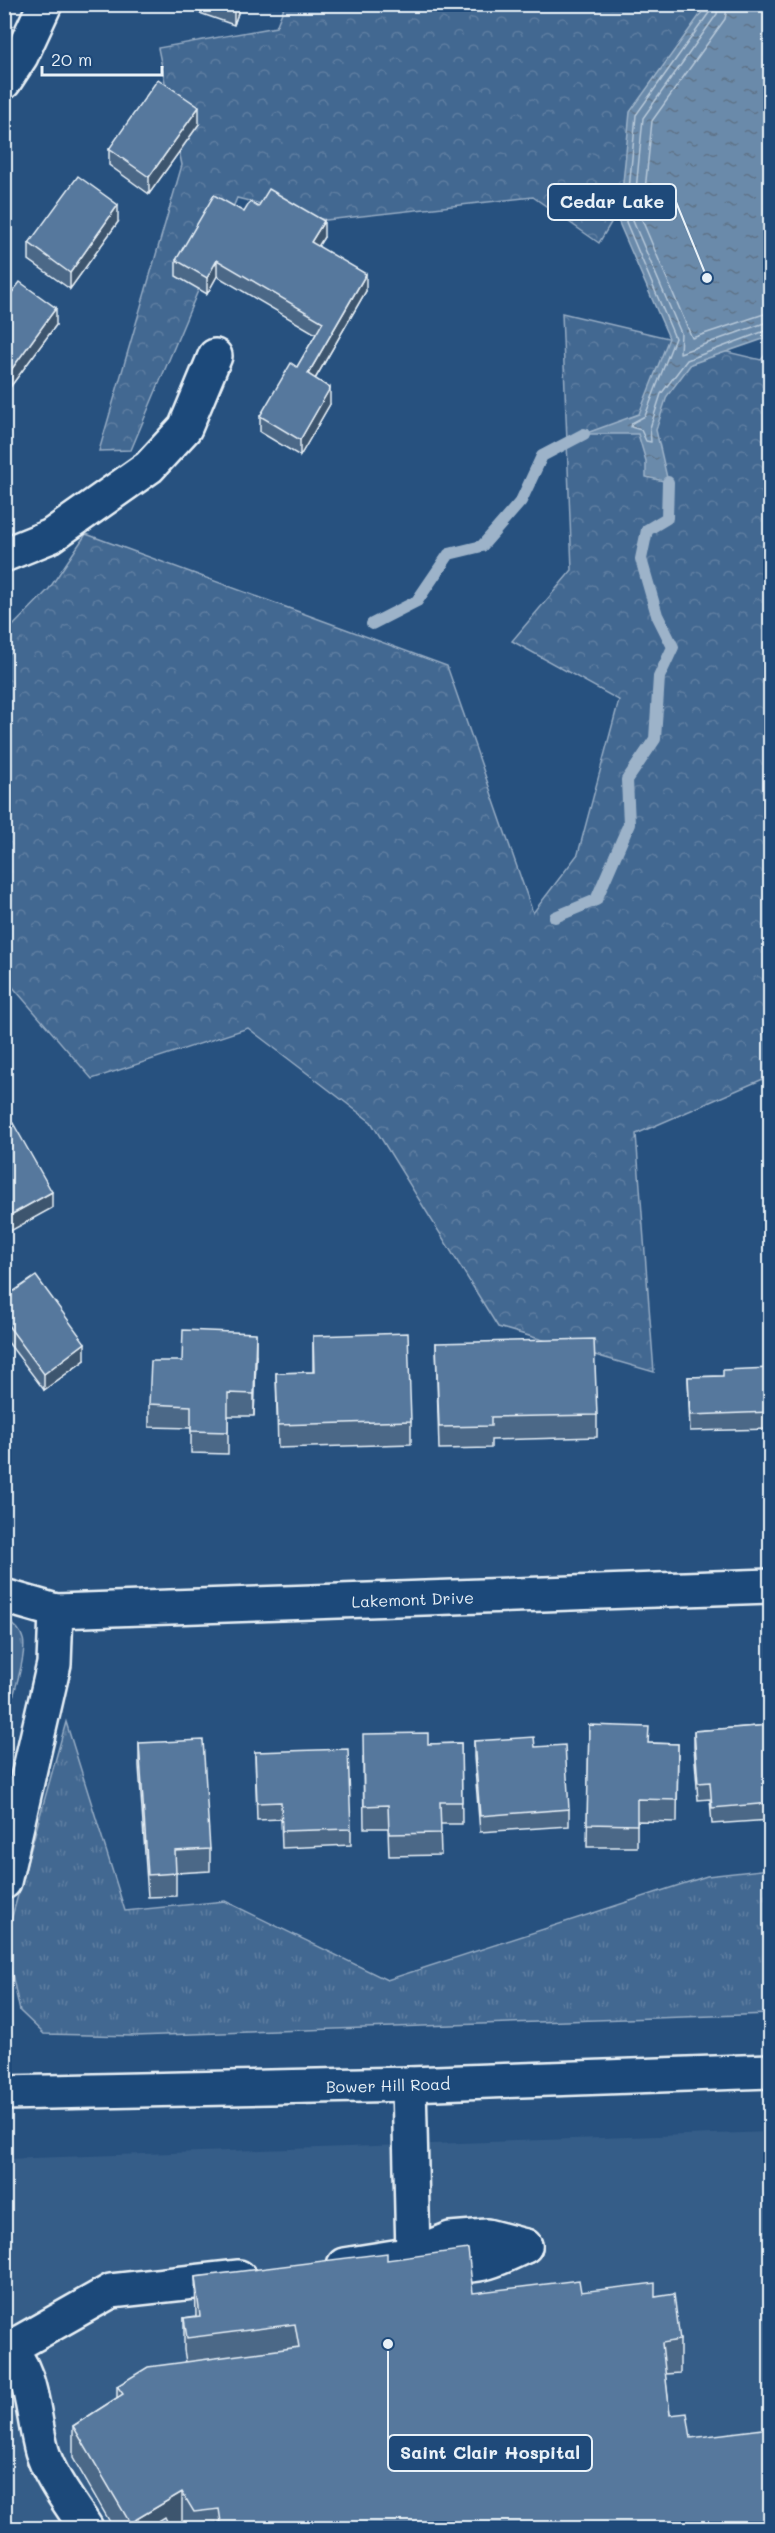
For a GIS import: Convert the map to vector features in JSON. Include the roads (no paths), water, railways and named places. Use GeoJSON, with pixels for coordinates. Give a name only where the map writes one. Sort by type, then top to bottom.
{"type":"FeatureCollection","features":[{"type":"Feature","properties":{"kind":"street"},"geometry":{"type":"LineString","coordinates":[[4,82],[21,56],[45,4]]}},
{"type":"Feature","properties":{"kind":"street"},"geometry":{"type":"LineString","coordinates":[[4,555],[51,536],[149,467],[185,428],[215,356]]}},
{"type":"Feature","properties":{"kind":"street","name":"Lakemont Drive"},"geometry":{"type":"LineString","coordinates":[[4,1596],[56,1611],[771,1586]]}},
{"type":"Feature","properties":{"kind":"street"},"geometry":{"type":"LineString","coordinates":[[4,1882],[54,1664],[56,1611]]}},
{"type":"Feature","properties":{"kind":"street","name":"Bower Hill Road"},"geometry":{"type":"LineString","coordinates":[[4,2093],[409,2084],[771,2071]]}},
{"type":"Feature","properties":{"kind":"street"},"geometry":{"type":"LineString","coordinates":[[318,2268],[413,2254],[409,2084]]}},
{"type":"Feature","properties":{"kind":"street"},"geometry":{"type":"LineString","coordinates":[[86,2529],[50,2470],[42,2451],[30,2384],[23,2367],[8,2345],[111,2291],[272,2273]]}},
{"type":"Feature","properties":{"kind":"water"},"geometry":{"type":"Polygon","coordinates":[[[707,5],[770,5],[770,332],[766,338],[691,364],[667,396],[656,430],[668,482],[646,477],[646,461],[638,434],[584,434],[639,414],[669,338],[619,223],[630,112],[707,5]]]}},
{"type":"Feature","properties":{"kind":"waterway"},"geometry":{"type":"LineString","coordinates":[[372,624],[417,601],[449,554],[482,546],[521,501],[542,456],[584,434]]}},
{"type":"Feature","properties":{"kind":"waterway"},"geometry":{"type":"LineString","coordinates":[[555,917],[596,900],[629,824],[627,780],[655,739],[659,677],[673,647],[657,615],[641,559],[647,530],[667,518],[668,482]]}},
{"type":"Feature","properties":{"kind":"place","name":"Cedar Lake"},"geometry":{"type":"Point","coordinates":[707,278]}},
{"type":"Feature","properties":{"kind":"place","name":"Saint Clair Hospital"},"geometry":{"type":"Point","coordinates":[388,2344]}}]}
